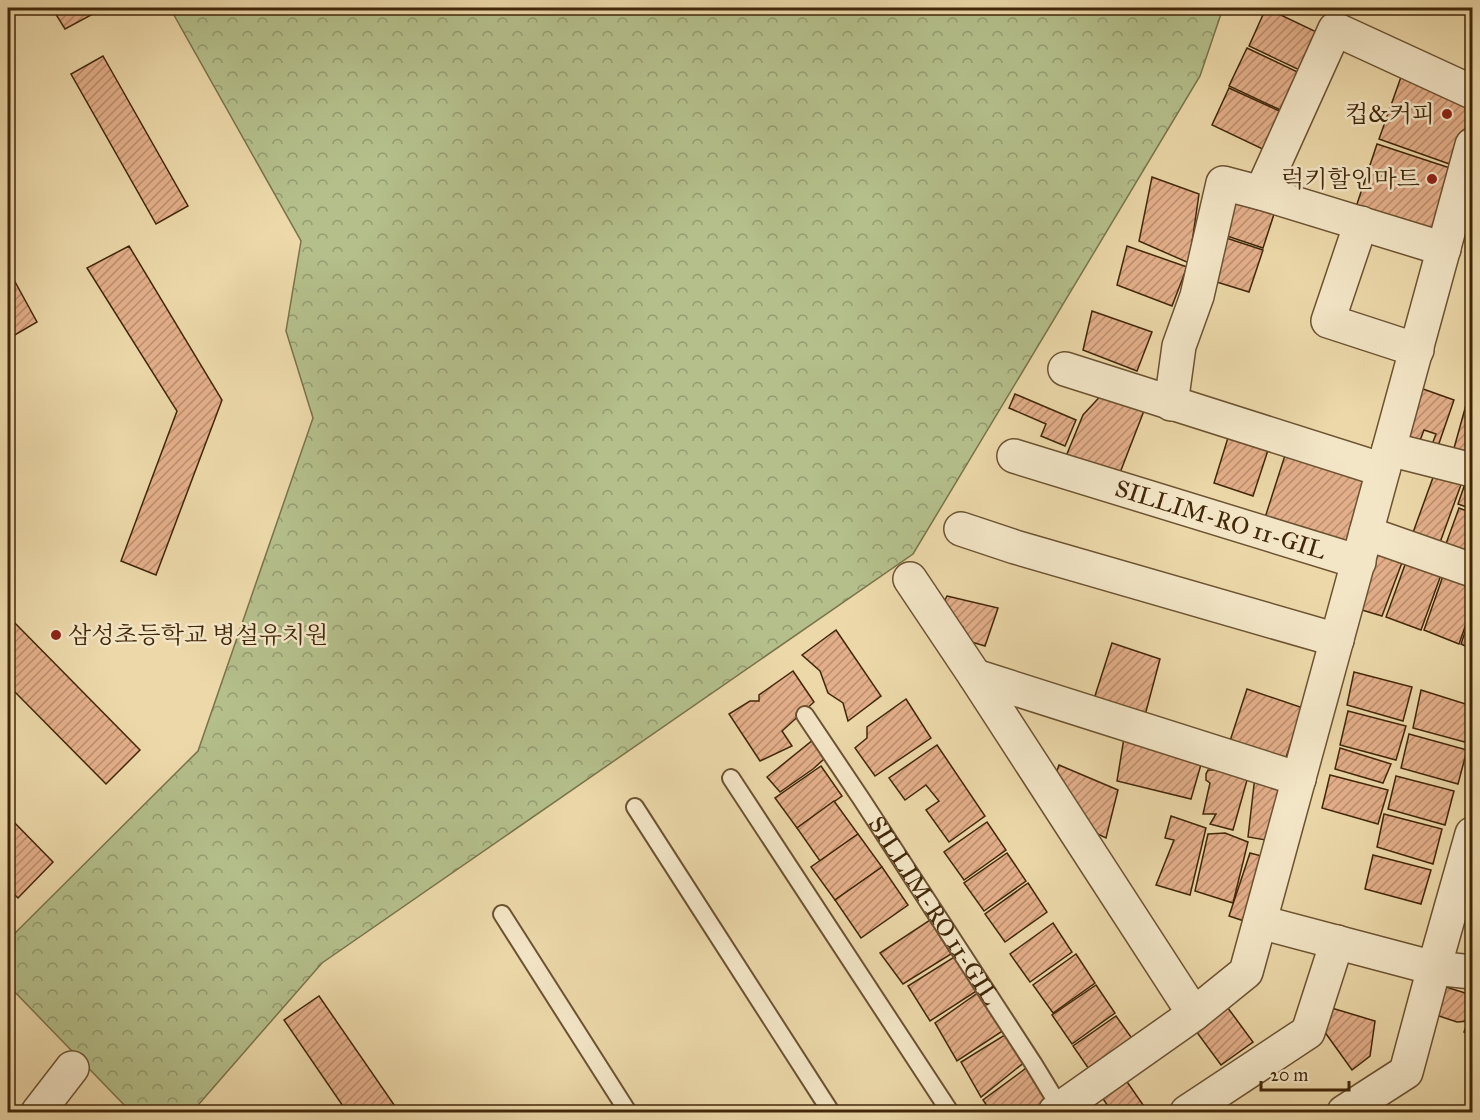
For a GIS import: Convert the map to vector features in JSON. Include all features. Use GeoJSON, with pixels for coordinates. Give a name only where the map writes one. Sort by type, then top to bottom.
{"type":"FeatureCollection","features":[{"type":"Feature","properties":{"kind":"street"},"geometry":{"type":"LineString","coordinates":[[1261,193],[1335,29],[1473,92]]}},
{"type":"Feature","properties":{"kind":"street","name":"SILLIM-RO 11-GIL"},"geometry":{"type":"LineString","coordinates":[[1058,1111],[1194,1014],[1246,972],[1417,350],[1455,241],[1473,145]]}},
{"type":"Feature","properties":{"kind":"street"},"geometry":{"type":"LineString","coordinates":[[1171,404],[1179,346],[1197,296],[1223,183],[1361,223],[1455,241]]}},
{"type":"Feature","properties":{"kind":"street"},"geometry":{"type":"LineString","coordinates":[[1361,223],[1329,321],[1417,350]]}},
{"type":"Feature","properties":{"kind":"street"},"geometry":{"type":"LineString","coordinates":[[1065,369],[1171,404],[1386,460],[1473,470]]}},
{"type":"Feature","properties":{"kind":"street","name":"SILLIM-RO 11-GIL"},"geometry":{"type":"LineString","coordinates":[[1014,456],[1362,548]]}},
{"type":"Feature","properties":{"kind":"street"},"geometry":{"type":"LineString","coordinates":[[961,529],[1337,640]]}},
{"type":"Feature","properties":{"kind":"street"},"geometry":{"type":"LineString","coordinates":[[1362,548],[1473,570]]}},
{"type":"Feature","properties":{"kind":"street"},"geometry":{"type":"LineString","coordinates":[[910,579],[1194,1014]]}},
{"type":"Feature","properties":{"kind":"street"},"geometry":{"type":"LineString","coordinates":[[975,676],[1299,779]]}},
{"type":"Feature","properties":{"kind":"street"},"geometry":{"type":"LineString","coordinates":[[1344,1113],[1406,1071],[1473,834]]}},
{"type":"Feature","properties":{"kind":"street"},"geometry":{"type":"LineString","coordinates":[[1260,922],[1434,968],[1473,972]]}},
{"type":"Feature","properties":{"kind":"street"},"geometry":{"type":"LineString","coordinates":[[1186,1113],[1308,1032],[1337,942]]}},
{"type":"Feature","properties":{"kind":"street"},"geometry":{"type":"LineString","coordinates":[[38,1113],[72,1068]]}},
{"type":"Feature","properties":{"kind":"lane","name":"SILLIM-RO 11-GIL"},"geometry":{"type":"LineString","coordinates":[[805,715],[1033,1063],[1058,1111]]}},
{"type":"Feature","properties":{"kind":"lane"},"geometry":{"type":"LineString","coordinates":[[731,778],[950,1113]]}},
{"type":"Feature","properties":{"kind":"lane"},"geometry":{"type":"LineString","coordinates":[[635,807],[831,1113]]}},
{"type":"Feature","properties":{"kind":"lane"},"geometry":{"type":"LineString","coordinates":[[502,914],[628,1113]]}},
{"type":"Feature","properties":{"kind":"green space"},"geometry":{"type":"Polygon","coordinates":[[[170,8],[1223,8],[1200,76],[913,554],[322,963],[192,1112],[131,1112],[8,985],[8,940],[198,751],[313,418],[286,331],[301,241],[170,8]]]}},
{"type":"Feature","properties":{"kind":"building"},"geometry":{"type":"Polygon","coordinates":[[[52,8],[90,8],[93,14],[65,29],[52,8]]]}},
{"type":"Feature","properties":{"kind":"building"},"geometry":{"type":"Polygon","coordinates":[[[1266,8],[1325,36],[1308,74],[1249,46],[1266,8]]]}},
{"type":"Feature","properties":{"kind":"building"},"geometry":{"type":"Polygon","coordinates":[[[1247,48],[1306,76],[1289,114],[1229,86],[1247,48]]]}},
{"type":"Feature","properties":{"kind":"building"},"geometry":{"type":"Polygon","coordinates":[[[103,56],[188,206],[156,224],[71,74],[103,56]]]}},
{"type":"Feature","properties":{"kind":"building"},"geometry":{"type":"Polygon","coordinates":[[[1401,77],[1472,105],[1455,166],[1379,139],[1401,77]]]}},
{"type":"Feature","properties":{"kind":"building"},"geometry":{"type":"Polygon","coordinates":[[[1229,88],[1288,115],[1271,153],[1212,125],[1229,88]]]}},
{"type":"Feature","properties":{"kind":"building"},"geometry":{"type":"Polygon","coordinates":[[[1377,144],[1453,169],[1432,240],[1353,216],[1377,144]]]}},
{"type":"Feature","properties":{"kind":"building"},"geometry":{"type":"Polygon","coordinates":[[[1152,177],[1199,194],[1189,263],[1139,241],[1152,177]]]}},
{"type":"Feature","properties":{"kind":"building"},"geometry":{"type":"Polygon","coordinates":[[[1228,190],[1277,205],[1263,248],[1218,233],[1228,190]]]}},
{"type":"Feature","properties":{"kind":"building"},"geometry":{"type":"Polygon","coordinates":[[[1217,235],[1263,250],[1249,292],[1207,279],[1217,235]]]}},
{"type":"Feature","properties":{"kind":"building"},"geometry":{"type":"Polygon","coordinates":[[[129,246],[222,400],[156,575],[121,561],[177,411],[87,268],[129,246]]]}},
{"type":"Feature","properties":{"kind":"building"},"geometry":{"type":"Polygon","coordinates":[[[1127,246],[1187,267],[1172,306],[1117,285],[1127,246]]]}},
{"type":"Feature","properties":{"kind":"building"},"geometry":{"type":"Polygon","coordinates":[[[8,269],[37,322],[8,339],[8,269]]]}},
{"type":"Feature","properties":{"kind":"building"},"geometry":{"type":"Polygon","coordinates":[[[1092,311],[1152,332],[1137,371],[1083,350],[1092,311]]]}},
{"type":"Feature","properties":{"kind":"building"},"geometry":{"type":"Polygon","coordinates":[[[1412,385],[1454,400],[1436,452],[1430,450],[1436,434],[1424,430],[1416,451],[1394,445],[1412,385]]]}},
{"type":"Feature","properties":{"kind":"building"},"geometry":{"type":"Polygon","coordinates":[[[1107,389],[1147,403],[1116,483],[1062,466],[1083,415],[1107,389]]]}},
{"type":"Feature","properties":{"kind":"building"},"geometry":{"type":"Polygon","coordinates":[[[1015,394],[1076,420],[1065,446],[1041,436],[1046,424],[1009,408],[1015,394]]]}},
{"type":"Feature","properties":{"kind":"building"},"geometry":{"type":"Polygon","coordinates":[[[1466,405],[1472,407],[1472,465],[1451,459],[1466,405]]]}},
{"type":"Feature","properties":{"kind":"building"},"geometry":{"type":"Polygon","coordinates":[[[1231,428],[1271,441],[1253,496],[1214,483],[1231,428]]]}},
{"type":"Feature","properties":{"kind":"building"},"geometry":{"type":"Polygon","coordinates":[[[1288,446],[1368,483],[1345,552],[1262,527],[1288,446]]]}},
{"type":"Feature","properties":{"kind":"building"},"geometry":{"type":"Polygon","coordinates":[[[1435,472],[1462,482],[1438,548],[1411,538],[1435,472]]]}},
{"type":"Feature","properties":{"kind":"building"},"geometry":{"type":"Polygon","coordinates":[[[1468,475],[1472,476],[1472,509],[1458,504],[1468,475]]]}},
{"type":"Feature","properties":{"kind":"building"},"geometry":{"type":"Polygon","coordinates":[[[1459,508],[1472,513],[1472,563],[1443,552],[1459,508]]]}},
{"type":"Feature","properties":{"kind":"building"},"geometry":{"type":"Polygon","coordinates":[[[1369,546],[1403,560],[1382,616],[1352,607],[1369,546]]]}},
{"type":"Feature","properties":{"kind":"building"},"geometry":{"type":"Polygon","coordinates":[[[1406,562],[1441,575],[1421,630],[1386,617],[1406,562]]]}},
{"type":"Feature","properties":{"kind":"building"},"geometry":{"type":"Polygon","coordinates":[[[1443,576],[1472,586],[1472,607],[1459,644],[1424,630],[1443,576]]]}},
{"type":"Feature","properties":{"kind":"building"},"geometry":{"type":"Polygon","coordinates":[[[947,596],[998,608],[985,646],[958,638],[963,627],[949,627],[939,612],[947,596]]]}},
{"type":"Feature","properties":{"kind":"building"},"geometry":{"type":"Polygon","coordinates":[[[1472,611],[1472,649],[1461,644],[1472,611]]]}},
{"type":"Feature","properties":{"kind":"building"},"geometry":{"type":"Polygon","coordinates":[[[8,616],[140,750],[106,784],[8,685],[8,616]]]}},
{"type":"Feature","properties":{"kind":"building"},"geometry":{"type":"Polygon","coordinates":[[[836,630],[881,696],[848,721],[843,703],[828,693],[820,671],[802,655],[836,630]]]}},
{"type":"Feature","properties":{"kind":"building"},"geometry":{"type":"Polygon","coordinates":[[[1112,643],[1160,659],[1144,719],[1093,702],[1112,643]]]}},
{"type":"Feature","properties":{"kind":"building"},"geometry":{"type":"Polygon","coordinates":[[[793,671],[814,702],[782,731],[792,746],[760,761],[729,714],[750,701],[759,701],[759,695],[793,671]]]}},
{"type":"Feature","properties":{"kind":"building"},"geometry":{"type":"Polygon","coordinates":[[[1354,672],[1412,687],[1403,721],[1347,705],[1354,672]]]}},
{"type":"Feature","properties":{"kind":"building"},"geometry":{"type":"Polygon","coordinates":[[[1247,689],[1303,708],[1283,766],[1228,747],[1247,689]]]}},
{"type":"Feature","properties":{"kind":"building"},"geometry":{"type":"Polygon","coordinates":[[[1421,690],[1472,706],[1472,744],[1413,728],[1421,690]]]}},
{"type":"Feature","properties":{"kind":"building"},"geometry":{"type":"Polygon","coordinates":[[[906,699],[931,738],[875,776],[855,748],[867,738],[867,727],[906,699]]]}},
{"type":"Feature","properties":{"kind":"building"},"geometry":{"type":"Polygon","coordinates":[[[1348,711],[1406,726],[1396,760],[1340,745],[1348,711]]]}},
{"type":"Feature","properties":{"kind":"building"},"geometry":{"type":"Polygon","coordinates":[[[1409,734],[1467,750],[1458,784],[1401,768],[1409,734]]]}},
{"type":"Feature","properties":{"kind":"building"},"geometry":{"type":"Polygon","coordinates":[[[1124,738],[1202,761],[1191,799],[1117,781],[1124,738]]]}},
{"type":"Feature","properties":{"kind":"building"},"geometry":{"type":"Polygon","coordinates":[[[813,740],[824,759],[780,792],[767,777],[813,740]]]}},
{"type":"Feature","properties":{"kind":"building"},"geometry":{"type":"Polygon","coordinates":[[[937,745],[985,816],[949,842],[926,810],[939,801],[926,785],[905,800],[889,778],[937,745]]]}},
{"type":"Feature","properties":{"kind":"building"},"geometry":{"type":"Polygon","coordinates":[[[1340,748],[1391,764],[1383,783],[1335,769],[1340,748]]]}},
{"type":"Feature","properties":{"kind":"building"},"geometry":{"type":"Polygon","coordinates":[[[1220,760],[1249,773],[1233,830],[1210,824],[1216,814],[1203,814],[1210,783],[1206,780],[1206,774],[1208,770],[1214,770],[1220,760]]]}},
{"type":"Feature","properties":{"kind":"building"},"geometry":{"type":"Polygon","coordinates":[[[1059,765],[1118,790],[1106,838],[1087,829],[1055,776],[1059,765]]]}},
{"type":"Feature","properties":{"kind":"building"},"geometry":{"type":"Polygon","coordinates":[[[821,766],[842,796],[797,828],[775,798],[821,766]]]}},
{"type":"Feature","properties":{"kind":"building"},"geometry":{"type":"Polygon","coordinates":[[[1330,775],[1388,790],[1378,824],[1322,808],[1330,775]]]}},
{"type":"Feature","properties":{"kind":"building"},"geometry":{"type":"Polygon","coordinates":[[[1255,776],[1292,782],[1278,842],[1248,837],[1255,776]]]}},
{"type":"Feature","properties":{"kind":"building"},"geometry":{"type":"Polygon","coordinates":[[[1396,776],[1454,791],[1445,825],[1388,809],[1396,776]]]}},
{"type":"Feature","properties":{"kind":"building"},"geometry":{"type":"Polygon","coordinates":[[[834,801],[858,834],[820,861],[797,828],[834,801]]]}},
{"type":"Feature","properties":{"kind":"building"},"geometry":{"type":"Polygon","coordinates":[[[1384,814],[1442,829],[1433,864],[1377,847],[1384,814]]]}},
{"type":"Feature","properties":{"kind":"building"},"geometry":{"type":"Polygon","coordinates":[[[8,816],[53,862],[18,898],[8,888],[8,816]]]}},
{"type":"Feature","properties":{"kind":"building"},"geometry":{"type":"Polygon","coordinates":[[[1171,816],[1206,828],[1190,895],[1156,885],[1174,840],[1165,838],[1171,816]]]}},
{"type":"Feature","properties":{"kind":"building"},"geometry":{"type":"Polygon","coordinates":[[[987,822],[1006,850],[964,880],[944,852],[987,822]]]}},
{"type":"Feature","properties":{"kind":"building"},"geometry":{"type":"Polygon","coordinates":[[[1225,833],[1248,842],[1233,903],[1195,891],[1208,834],[1225,833]]]}},
{"type":"Feature","properties":{"kind":"building"},"geometry":{"type":"Polygon","coordinates":[[[858,834],[882,867],[835,900],[811,867],[858,834]]]}},
{"type":"Feature","properties":{"kind":"building"},"geometry":{"type":"Polygon","coordinates":[[[1007,853],[1026,881],[984,911],[964,883],[1007,853]]]}},
{"type":"Feature","properties":{"kind":"building"},"geometry":{"type":"Polygon","coordinates":[[[1250,853],[1273,859],[1256,925],[1229,916],[1250,853]]]}},
{"type":"Feature","properties":{"kind":"building"},"geometry":{"type":"Polygon","coordinates":[[[1373,855],[1431,870],[1421,904],[1365,889],[1373,855]]]}},
{"type":"Feature","properties":{"kind":"building"},"geometry":{"type":"Polygon","coordinates":[[[882,867],[908,905],[861,938],[835,900],[882,867]]]}},
{"type":"Feature","properties":{"kind":"building"},"geometry":{"type":"Polygon","coordinates":[[[1028,883],[1047,912],[1005,942],[985,914],[1028,883]]]}},
{"type":"Feature","properties":{"kind":"building"},"geometry":{"type":"Polygon","coordinates":[[[930,920],[951,954],[903,984],[880,953],[930,920]]]}},
{"type":"Feature","properties":{"kind":"building"},"geometry":{"type":"Polygon","coordinates":[[[1053,923],[1072,952],[1030,982],[1010,954],[1053,923]]]}},
{"type":"Feature","properties":{"kind":"building"},"geometry":{"type":"Polygon","coordinates":[[[959,954],[978,990],[930,1021],[908,986],[959,954]]]}},
{"type":"Feature","properties":{"kind":"building"},"geometry":{"type":"Polygon","coordinates":[[[1076,954],[1095,983],[1053,1013],[1033,985],[1076,954]]]}},
{"type":"Feature","properties":{"kind":"building"},"geometry":{"type":"Polygon","coordinates":[[[1436,984],[1472,995],[1472,1035],[1464,1032],[1468,1021],[1457,1022],[1427,1012],[1436,984]]]}},
{"type":"Feature","properties":{"kind":"building"},"geometry":{"type":"Polygon","coordinates":[[[1096,985],[1115,1013],[1072,1044],[1052,1015],[1096,985]]]}},
{"type":"Feature","properties":{"kind":"building"},"geometry":{"type":"Polygon","coordinates":[[[979,992],[1004,1030],[957,1061],[935,1023],[979,992]]]}},
{"type":"Feature","properties":{"kind":"building"},"geometry":{"type":"Polygon","coordinates":[[[319,996],[399,1112],[347,1112],[284,1020],[319,996]]]}},
{"type":"Feature","properties":{"kind":"building"},"geometry":{"type":"Polygon","coordinates":[[[1222,1000],[1253,1042],[1221,1065],[1190,1023],[1222,1000]]]}},
{"type":"Feature","properties":{"kind":"building"},"geometry":{"type":"Polygon","coordinates":[[[1325,1006],[1375,1021],[1370,1056],[1352,1070],[1319,1024],[1325,1006]]]}},
{"type":"Feature","properties":{"kind":"building"},"geometry":{"type":"Polygon","coordinates":[[[1116,1016],[1136,1044],[1093,1075],[1073,1046],[1116,1016]]]}},
{"type":"Feature","properties":{"kind":"building"},"geometry":{"type":"Polygon","coordinates":[[[1008,1033],[1026,1061],[981,1097],[961,1062],[1008,1033]]]}},
{"type":"Feature","properties":{"kind":"building"},"geometry":{"type":"Polygon","coordinates":[[[1033,1063],[1051,1098],[1029,1112],[991,1112],[983,1100],[1033,1063]]]}},
{"type":"Feature","properties":{"kind":"building"},"geometry":{"type":"Polygon","coordinates":[[[1123,1076],[1148,1112],[1112,1112],[1099,1093],[1123,1076]]]}},
{"type":"Feature","properties":{"kind":"place","name":"컵&커피"},"geometry":{"type":"Point","coordinates":[1447,114]}},
{"type":"Feature","properties":{"kind":"place","name":"럭키할인마트"},"geometry":{"type":"Point","coordinates":[1432,179]}},
{"type":"Feature","properties":{"kind":"place","name":"삼성초등학교 병설유치원"},"geometry":{"type":"Point","coordinates":[56,635]}}]}
